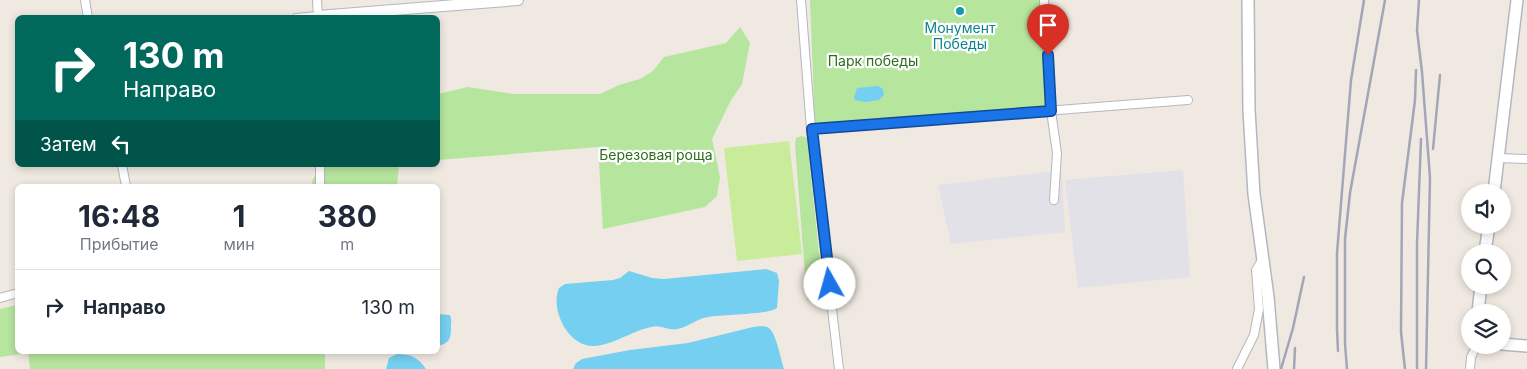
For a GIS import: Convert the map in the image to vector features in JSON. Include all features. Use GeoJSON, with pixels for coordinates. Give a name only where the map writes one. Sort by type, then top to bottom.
{"type":"FeatureCollection","features":[{"type":"Feature","properties":{"kind":"main road"},"geometry":{"type":"LineString","coordinates":[[1248,0],[1249,110],[1254,194],[1268,297],[1274,369]]}},
{"type":"Feature","properties":{"kind":"main road"},"geometry":{"type":"LineString","coordinates":[[1495,184],[1517,0]]}},
{"type":"Feature","properties":{"kind":"main road"},"geometry":{"type":"LineString","coordinates":[[1511,345],[1527,346]]}},
{"type":"Feature","properties":{"kind":"street"},"geometry":{"type":"LineString","coordinates":[[85,0],[88,15]]}},
{"type":"Feature","properties":{"kind":"street"},"geometry":{"type":"LineString","coordinates":[[317,0],[318,15]]}},
{"type":"Feature","properties":{"kind":"street"},"geometry":{"type":"LineString","coordinates":[[342,15],[518,0]]}},
{"type":"Feature","properties":{"kind":"street"},"geometry":{"type":"LineString","coordinates":[[801,0],[812,129],[839,369]]}},
{"type":"Feature","properties":{"kind":"street"},"geometry":{"type":"LineString","coordinates":[[1044,0],[1051,111],[1057,153],[1054,200]]}},
{"type":"Feature","properties":{"kind":"street"},"geometry":{"type":"LineString","coordinates":[[812,129],[1188,100]]}},
{"type":"Feature","properties":{"kind":"street"},"geometry":{"type":"LineString","coordinates":[[1498,158],[1527,159]]}},
{"type":"Feature","properties":{"kind":"street"},"geometry":{"type":"LineString","coordinates":[[122,167],[126,184]]}},
{"type":"Feature","properties":{"kind":"street"},"geometry":{"type":"LineString","coordinates":[[320,167],[320,184]]}},
{"type":"Feature","properties":{"kind":"street"},"geometry":{"type":"LineString","coordinates":[[1237,369],[1254,335],[1259,309],[1256,270],[1263,259]]}},
{"type":"Feature","properties":{"kind":"street"},"geometry":{"type":"LineString","coordinates":[[0,298],[15,294]]}},
{"type":"Feature","properties":{"kind":"street"},"geometry":{"type":"LineString","coordinates":[[1470,369],[1472,354]]}},
{"type":"Feature","properties":{"kind":"shaded area"},"geometry":{"type":"Polygon","coordinates":[[[1183,170],[1190,277],[1078,288],[1065,180],[1183,170]]]}},
{"type":"Feature","properties":{"kind":"shaded area"},"geometry":{"type":"Polygon","coordinates":[[[1048,172],[1062,173],[1065,232],[951,244],[938,185],[1048,172]]]}},
{"type":"Feature","properties":{"kind":"green space","name":"Парк победы"},"geometry":{"type":"Polygon","coordinates":[[[810,0],[1040,0],[1046,107],[815,125],[810,0]]]}},
{"type":"Feature","properties":{"kind":"green space","name":"Березовая роща"},"geometry":{"type":"Polygon","coordinates":[[[740,27],[750,43],[742,84],[730,102],[712,139],[720,177],[717,196],[705,207],[603,229],[598,147],[440,160],[440,94],[468,87],[514,94],[600,94],[619,85],[640,79],[653,71],[664,57],[726,43],[740,27]]]}},
{"type":"Feature","properties":{"kind":"green space"},"geometry":{"type":"Polygon","coordinates":[[[802,136],[807,138],[824,300],[815,304],[807,300],[795,145],[796,138],[802,136]]]}},
{"type":"Feature","properties":{"kind":"green space"},"geometry":{"type":"Polygon","coordinates":[[[789,141],[802,254],[737,261],[724,148],[789,141]]]}},
{"type":"Feature","properties":{"kind":"green space"},"geometry":{"type":"Polygon","coordinates":[[[321,167],[399,167],[397,184],[312,184],[321,167]]]}},
{"type":"Feature","properties":{"kind":"green space"},"geometry":{"type":"Polygon","coordinates":[[[15,305],[15,354],[21,354],[0,357],[0,309],[15,305]]]}},
{"type":"Feature","properties":{"kind":"green space"},"geometry":{"type":"Polygon","coordinates":[[[28,354],[325,354],[325,369],[30,369],[28,354]]]}},
{"type":"Feature","properties":{"kind":"water"},"geometry":{"type":"Polygon","coordinates":[[[878,86],[883,89],[884,95],[879,100],[866,102],[855,100],[857,88],[878,86]]]}},
{"type":"Feature","properties":{"kind":"water"},"geometry":{"type":"Polygon","coordinates":[[[766,269],[777,273],[779,281],[777,308],[765,312],[705,318],[677,329],[658,326],[651,327],[616,341],[593,346],[583,344],[573,337],[563,325],[557,307],[559,288],[565,284],[613,280],[620,278],[629,271],[652,278],[664,279],[766,269]]]}},
{"type":"Feature","properties":{"kind":"water"},"geometry":{"type":"Polygon","coordinates":[[[440,314],[450,315],[451,335],[445,343],[440,345],[440,314]]]}},
{"type":"Feature","properties":{"kind":"water"},"geometry":{"type":"Polygon","coordinates":[[[753,327],[765,327],[772,331],[784,369],[573,369],[576,363],[582,359],[630,350],[688,343],[753,327]]]}},
{"type":"Feature","properties":{"kind":"water"},"geometry":{"type":"Polygon","coordinates":[[[397,354],[413,357],[426,369],[386,369],[389,358],[397,354]]]}},
{"type":"Feature","properties":{"kind":"railway"},"geometry":{"type":"LineString","coordinates":[[1338,351],[1337,253],[1351,80],[1364,0]]}},
{"type":"Feature","properties":{"kind":"railway"},"geometry":{"type":"LineString","coordinates":[[1347,369],[1345,344],[1345,239],[1350,193],[1385,0]]}},
{"type":"Feature","properties":{"kind":"railway"},"geometry":{"type":"LineString","coordinates":[[1419,0],[1417,30],[1430,178],[1426,369]]}},
{"type":"Feature","properties":{"kind":"railway"},"geometry":{"type":"LineString","coordinates":[[1405,369],[1401,332],[1402,203],[1415,100],[1416,70]]}},
{"type":"Feature","properties":{"kind":"railway"},"geometry":{"type":"LineString","coordinates":[[1433,149],[1440,75]]}},
{"type":"Feature","properties":{"kind":"railway"},"geometry":{"type":"LineString","coordinates":[[1417,369],[1417,244],[1421,139]]}},
{"type":"Feature","properties":{"kind":"railway"},"geometry":{"type":"LineString","coordinates":[[1281,369],[1293,328],[1304,277]]}},
{"type":"Feature","properties":{"kind":"railway"},"geometry":{"type":"LineString","coordinates":[[1294,369],[1295,348]]}},
{"type":"Feature","properties":{"kind":"place","name":"Монумент Победы"},"geometry":{"type":"Point","coordinates":[960,11]}},
{"type":"Feature","properties":{"kind":"route"},"geometry":{"type":"LineString","coordinates":[[830,284],[812,129],[1051,111],[1048,55]]}}]}
